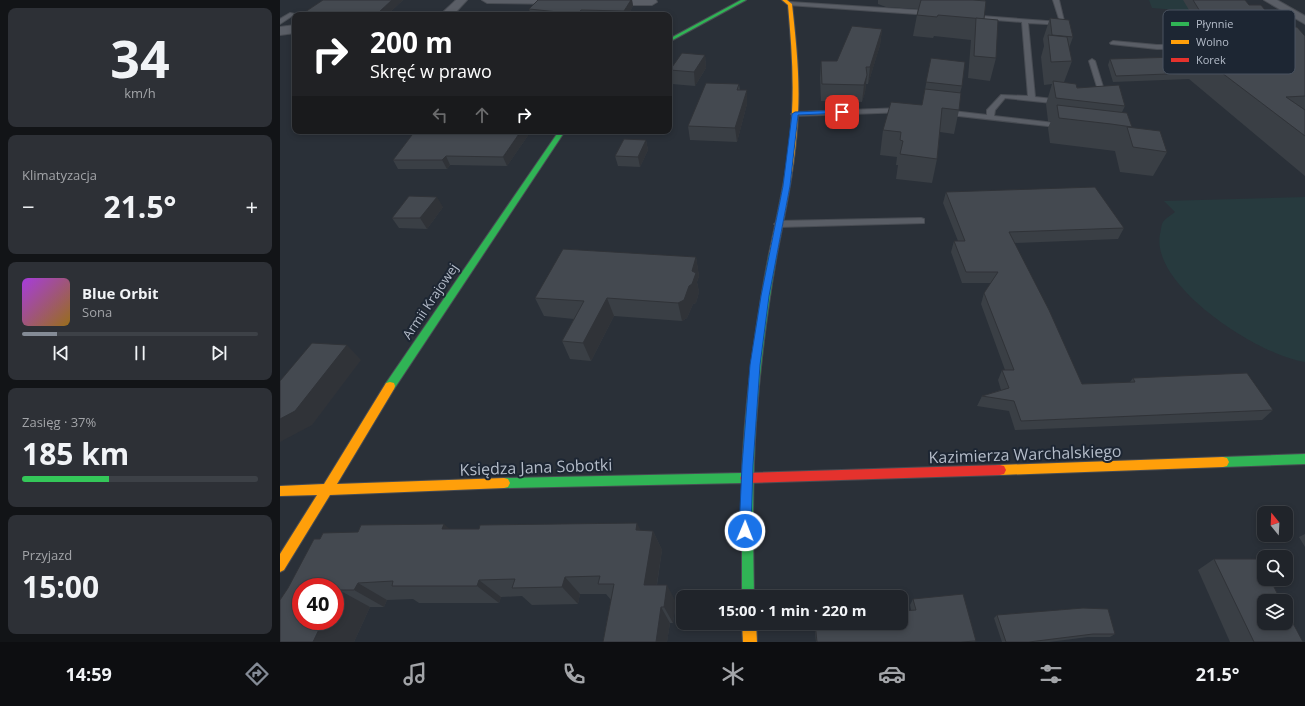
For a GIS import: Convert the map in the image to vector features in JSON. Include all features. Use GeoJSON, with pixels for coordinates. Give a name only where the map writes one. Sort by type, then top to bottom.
{"type":"FeatureCollection","features":[{"type":"Feature","properties":{"kind":"street"},"geometry":{"type":"LineString","coordinates":[[449,12],[462,0]]}},
{"type":"Feature","properties":{"kind":"street"},"geometry":{"type":"LineString","coordinates":[[487,0],[653,1]]}},
{"type":"Feature","properties":{"kind":"street"},"geometry":{"type":"LineString","coordinates":[[672,39],[744,0]]}},
{"type":"Feature","properties":{"kind":"street"},"geometry":{"type":"LineString","coordinates":[[645,12],[653,1]]}},
{"type":"Feature","properties":{"kind":"street"},"geometry":{"type":"LineString","coordinates":[[748,590],[745,531],[746,477],[755,365],[765,296],[786,186],[795,114],[793,37],[787,2]]}},
{"type":"Feature","properties":{"kind":"street"},"geometry":{"type":"LineString","coordinates":[[1274,3],[1299,6]]}},
{"type":"Feature","properties":{"kind":"street"},"geometry":{"type":"LineString","coordinates":[[1274,3],[1285,10]]}},
{"type":"Feature","properties":{"kind":"street"},"geometry":{"type":"LineString","coordinates":[[1295,16],[1305,22]]}},
{"type":"Feature","properties":{"kind":"street"},"geometry":{"type":"LineString","coordinates":[[280,31],[292,29]]}},
{"type":"Feature","properties":{"kind":"street","name":"Armii Krajowej"},"geometry":{"type":"LineString","coordinates":[[280,566],[408,358],[560,134]]}},
{"type":"Feature","properties":{"kind":"street","name":"Kazimierza Warchalskiego"},"geometry":{"type":"LineString","coordinates":[[746,477],[1305,459]]}},
{"type":"Feature","properties":{"kind":"street","name":"Księdza Jana Sobotki"},"geometry":{"type":"LineString","coordinates":[[280,491],[746,477]]}},
{"type":"Feature","properties":{"kind":"street"},"geometry":{"type":"LineString","coordinates":[[749,630],[750,642]]}},
{"type":"Feature","properties":{"kind":"lane"},"geometry":{"type":"LineString","coordinates":[[960,16],[1063,24],[1056,0]]}},
{"type":"Feature","properties":{"kind":"lane"},"geometry":{"type":"LineString","coordinates":[[787,2],[936,14]]}},
{"type":"Feature","properties":{"kind":"lane"},"geometry":{"type":"LineString","coordinates":[[280,22],[292,14]]}},
{"type":"Feature","properties":{"kind":"lane"},"geometry":{"type":"LineString","coordinates":[[1024,21],[1032,99]]}},
{"type":"Feature","properties":{"kind":"lane"},"geometry":{"type":"LineString","coordinates":[[1113,43],[1163,47]]}},
{"type":"Feature","properties":{"kind":"lane"},"geometry":{"type":"LineString","coordinates":[[1092,61],[1100,90],[1099,99],[1092,105]]}},
{"type":"Feature","properties":{"kind":"lane"},"geometry":{"type":"LineString","coordinates":[[990,118],[991,110],[1003,96],[1070,103]]}},
{"type":"Feature","properties":{"kind":"lane"},"geometry":{"type":"LineString","coordinates":[[795,114],[911,109]]}},
{"type":"Feature","properties":{"kind":"lane"},"geometry":{"type":"LineString","coordinates":[[935,111],[1069,127]]}},
{"type":"Feature","properties":{"kind":"lane"},"geometry":{"type":"LineString","coordinates":[[779,224],[921,221]]}},
{"type":"Feature","properties":{"kind":"green space"},"geometry":{"type":"Polygon","coordinates":[[[1149,0],[1206,0],[1213,10],[1177,10],[1152,8],[1149,0]]]}},
{"type":"Feature","properties":{"kind":"green space"},"geometry":{"type":"Polygon","coordinates":[[[1305,197],[1305,362],[1285,357],[1262,347],[1237,333],[1212,315],[1190,296],[1172,275],[1162,254],[1160,234],[1163,222],[1175,212],[1164,201],[1305,197]]]}},
{"type":"Feature","properties":{"kind":"building"},"geometry":{"type":"Polygon","coordinates":[[[323,0],[392,0],[379,12],[305,12],[323,0]]]}},
{"type":"Feature","properties":{"kind":"building"},"geometry":{"type":"Polygon","coordinates":[[[538,0],[631,0],[624,11],[581,10],[580,12],[558,12],[529,9],[538,0]]]}},
{"type":"Feature","properties":{"kind":"building"},"geometry":{"type":"Polygon","coordinates":[[[921,0],[986,1],[984,19],[938,15],[937,17],[917,15],[921,0]]]}},
{"type":"Feature","properties":{"kind":"building"},"geometry":{"type":"Polygon","coordinates":[[[1193,0],[1245,0],[1249,5],[1261,5],[1265,10],[1199,10],[1193,0]]]}},
{"type":"Feature","properties":{"kind":"building"},"geometry":{"type":"Polygon","coordinates":[[[976,18],[998,20],[996,58],[974,56],[976,18]]]}},
{"type":"Feature","properties":{"kind":"building"},"geometry":{"type":"Polygon","coordinates":[[[1050,18],[1069,20],[1073,37],[1052,35],[1050,18]]]}},
{"type":"Feature","properties":{"kind":"building"},"geometry":{"type":"Polygon","coordinates":[[[852,26],[882,29],[870,67],[866,67],[867,75],[864,85],[822,84],[821,61],[837,61],[852,26]]]}},
{"type":"Feature","properties":{"kind":"building"},"geometry":{"type":"Polygon","coordinates":[[[1295,27],[1297,27],[1305,36],[1305,96],[1286,97],[1305,110],[1305,136],[1223,74],[1295,74],[1295,27]]]}},
{"type":"Feature","properties":{"kind":"building"},"geometry":{"type":"Polygon","coordinates":[[[1048,35],[1067,37],[1072,61],[1051,62],[1048,35]]]}},
{"type":"Feature","properties":{"kind":"building"},"geometry":{"type":"Polygon","coordinates":[[[682,53],[705,55],[694,72],[672,70],[672,67],[682,53]]]}},
{"type":"Feature","properties":{"kind":"building"},"geometry":{"type":"Polygon","coordinates":[[[1163,57],[1163,74],[1167,74],[1116,76],[1110,59],[1163,57]]]}},
{"type":"Feature","properties":{"kind":"building"},"geometry":{"type":"Polygon","coordinates":[[[931,58],[965,62],[962,86],[926,82],[931,58]]]}},
{"type":"Feature","properties":{"kind":"building"},"geometry":{"type":"Polygon","coordinates":[[[1053,81],[1076,84],[1077,88],[1119,85],[1125,106],[1056,98],[1053,81]]]}},
{"type":"Feature","properties":{"kind":"building"},"geometry":{"type":"Polygon","coordinates":[[[706,83],[739,84],[737,90],[747,90],[735,128],[688,126],[706,83]]]}},
{"type":"Feature","properties":{"kind":"building"},"geometry":{"type":"Polygon","coordinates":[[[925,89],[961,93],[959,110],[942,108],[937,159],[900,154],[903,141],[900,140],[901,132],[883,130],[891,102],[922,105],[925,89]]]}},
{"type":"Feature","properties":{"kind":"building"},"geometry":{"type":"Polygon","coordinates":[[[1057,105],[1127,113],[1132,127],[1059,118],[1057,105]]]}},
{"type":"Feature","properties":{"kind":"building"},"geometry":{"type":"Polygon","coordinates":[[[1127,127],[1160,131],[1167,152],[1133,147],[1127,127]]]}},
{"type":"Feature","properties":{"kind":"building"},"geometry":{"type":"Polygon","coordinates":[[[413,134],[519,134],[503,157],[446,156],[442,160],[393,160],[413,134]]]}},
{"type":"Feature","properties":{"kind":"building"},"geometry":{"type":"Polygon","coordinates":[[[624,139],[646,140],[638,157],[615,156],[624,139]]]}},
{"type":"Feature","properties":{"kind":"building"},"geometry":{"type":"Polygon","coordinates":[[[1095,187],[1124,228],[1009,232],[1049,310],[1082,384],[1135,382],[1133,378],[1247,373],[1273,410],[1021,421],[1014,401],[982,396],[1009,388],[1002,370],[1014,370],[984,293],[998,272],[966,272],[954,241],[965,241],[946,192],[1095,187]]]}},
{"type":"Feature","properties":{"kind":"building"},"geometry":{"type":"Polygon","coordinates":[[[409,196],[437,197],[420,218],[392,218],[409,196]]]}},
{"type":"Feature","properties":{"kind":"building"},"geometry":{"type":"Polygon","coordinates":[[[563,249],[696,257],[692,271],[696,273],[684,300],[678,303],[607,298],[583,343],[562,341],[584,301],[535,298],[563,249]]]}},
{"type":"Feature","properties":{"kind":"building"},"geometry":{"type":"Polygon","coordinates":[[[312,343],[347,345],[295,411],[280,419],[280,381],[312,343]]]}},
{"type":"Feature","properties":{"kind":"building"},"geometry":{"type":"Polygon","coordinates":[[[637,523],[636,530],[653,531],[644,585],[667,585],[664,607],[661,607],[656,642],[603,642],[614,584],[598,584],[600,576],[565,577],[562,587],[512,588],[515,579],[479,580],[477,586],[392,586],[393,581],[358,583],[354,590],[344,590],[344,578],[293,578],[314,539],[320,539],[323,533],[358,532],[361,525],[444,524],[442,529],[479,529],[480,525],[637,523]]]}},
{"type":"Feature","properties":{"kind":"building"},"geometry":{"type":"Polygon","coordinates":[[[1214,559],[1257,559],[1257,586],[1274,586],[1278,594],[1257,594],[1257,630],[1293,630],[1293,623],[1303,642],[1254,642],[1214,559]]]}},
{"type":"Feature","properties":{"kind":"building"},"geometry":{"type":"Polygon","coordinates":[[[292,580],[292,630],[319,630],[313,642],[280,642],[280,600],[292,580]]]}},
{"type":"Feature","properties":{"kind":"building"},"geometry":{"type":"Polygon","coordinates":[[[963,594],[976,641],[817,642],[816,630],[908,630],[908,611],[916,610],[913,599],[963,594]]]}},
{"type":"Feature","properties":{"kind":"building"},"geometry":{"type":"Polygon","coordinates":[[[1083,608],[1108,609],[1115,634],[1093,634],[1029,642],[1006,642],[997,615],[1083,608]]]}},
{"type":"Feature","properties":{"kind":"traffic: fast"},"geometry":{"type":"LineString","coordinates":[[672,39],[744,0]]}},
{"type":"Feature","properties":{"kind":"traffic: fast"},"geometry":{"type":"LineString","coordinates":[[390,386],[560,134]]}},
{"type":"Feature","properties":{"kind":"traffic: fast"},"geometry":{"type":"LineString","coordinates":[[748,590],[747,510],[750,425],[759,340],[773,254]]}},
{"type":"Feature","properties":{"kind":"traffic: fast"},"geometry":{"type":"LineString","coordinates":[[1223,462],[1305,459]]}},
{"type":"Feature","properties":{"kind":"traffic: fast"},"geometry":{"type":"LineString","coordinates":[[504,483],[746,478]]}},
{"type":"Feature","properties":{"kind":"traffic: slow"},"geometry":{"type":"LineString","coordinates":[[773,254],[790,167],[795,113],[795,72],[790,4],[784,0]]}},
{"type":"Feature","properties":{"kind":"traffic: slow"},"geometry":{"type":"LineString","coordinates":[[280,566],[390,386]]}},
{"type":"Feature","properties":{"kind":"traffic: slow"},"geometry":{"type":"LineString","coordinates":[[1000,470],[1223,462]]}},
{"type":"Feature","properties":{"kind":"traffic: slow"},"geometry":{"type":"LineString","coordinates":[[280,491],[504,483]]}},
{"type":"Feature","properties":{"kind":"traffic: slow"},"geometry":{"type":"LineString","coordinates":[[749,630],[750,642]]}},
{"type":"Feature","properties":{"kind":"traffic: jam"},"geometry":{"type":"LineString","coordinates":[[746,478],[1000,470]]}},
{"type":"Feature","properties":{"kind":"route"},"geometry":{"type":"LineString","coordinates":[[745,531],[746,477],[755,365],[760,339],[765,296],[786,186],[795,114],[842,112]]}}]}
